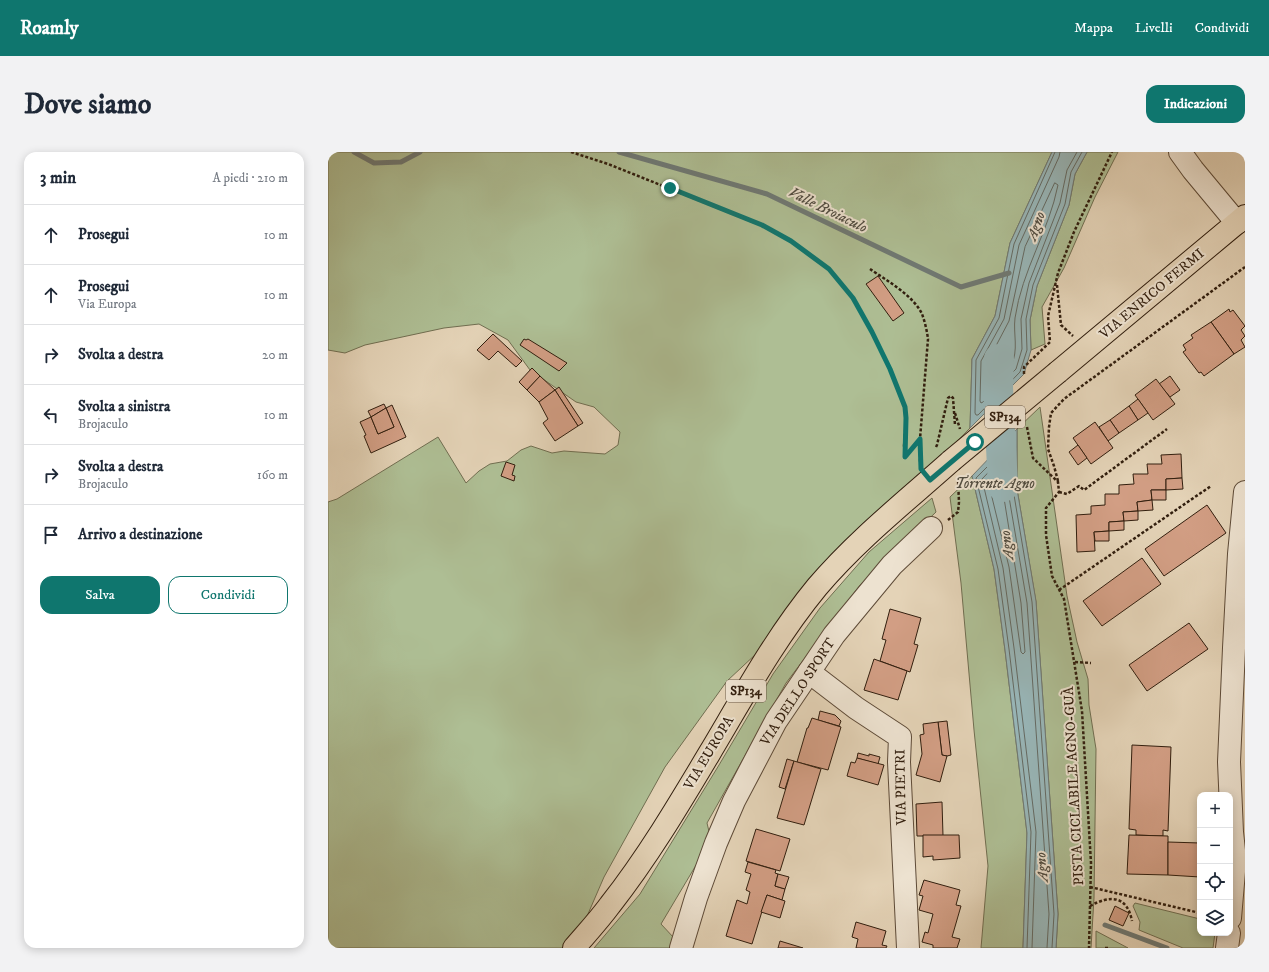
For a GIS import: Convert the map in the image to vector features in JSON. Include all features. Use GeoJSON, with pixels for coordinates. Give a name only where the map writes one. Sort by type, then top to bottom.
{"type":"FeatureCollection","features":[{"type":"Feature","properties":{"kind":"main road","name":"VIA ENRICO FERMI"},"geometry":{"type":"LineString","coordinates":[[948,464],[1241,220]]}},
{"type":"Feature","properties":{"kind":"main road","name":"VIA EUROPA"},"geometry":{"type":"LineString","coordinates":[[574,948],[610,906],[638,868],[778,640],[813,593],[925,471],[948,464]]}},
{"type":"Feature","properties":{"kind":"street"},"geometry":{"type":"LineString","coordinates":[[1180,152],[1193,170],[1241,220]]}},
{"type":"Feature","properties":{"kind":"street"},"geometry":{"type":"LineString","coordinates":[[1233,901],[1240,861],[1232,832],[1229,762],[1241,586],[1245,492]]}},
{"type":"Feature","properties":{"kind":"street","name":"VIA DELLO SPORT"},"geometry":{"type":"LineString","coordinates":[[681,948],[696,898],[716,842],[734,801],[776,721],[834,635],[858,605],[892,565],[931,528]]}},
{"type":"Feature","properties":{"kind":"street","name":"VIA PIETRI"},"geometry":{"type":"LineString","coordinates":[[809,672],[856,708],[900,737],[899,762],[908,948]]}},
{"type":"Feature","properties":{"kind":"street"},"geometry":{"type":"LineString","coordinates":[[1227,948],[1229,936]]}},
{"type":"Feature","properties":{"kind":"path"},"geometry":{"type":"LineString","coordinates":[[571,152],[615,167],[762,225],[791,241],[829,269],[853,298],[890,369],[905,407],[905,457],[920,439]]}},
{"type":"Feature","properties":{"kind":"path"},"geometry":{"type":"LineString","coordinates":[[1024,374],[1024,367],[1050,342],[1048,316],[1058,273],[1074,232],[1112,152]]}},
{"type":"Feature","properties":{"kind":"path"},"geometry":{"type":"LineString","coordinates":[[1167,430],[1084,490],[1079,486],[1067,494],[1059,492],[1054,466],[1048,449],[1051,413],[1064,399],[1245,267]]}},
{"type":"Feature","properties":{"kind":"path"},"geometry":{"type":"LineString","coordinates":[[870,269],[898,289],[914,303],[921,313],[926,326],[928,339],[920,439],[925,471]]}},
{"type":"Feature","properties":{"kind":"path"},"geometry":{"type":"LineString","coordinates":[[1057,282],[1061,324],[1073,336],[1067,341]]}},
{"type":"Feature","properties":{"kind":"path"},"geometry":{"type":"LineString","coordinates":[[931,528],[949,519],[958,512],[959,502],[948,464],[937,445],[948,398],[951,396],[953,398],[955,424]]}},
{"type":"Feature","properties":{"kind":"path"},"geometry":{"type":"LineString","coordinates":[[954,407],[960,430],[964,427]]}},
{"type":"Feature","properties":{"kind":"path"},"geometry":{"type":"LineString","coordinates":[[1027,427],[1033,458],[1058,482]]}},
{"type":"Feature","properties":{"kind":"path"},"geometry":{"type":"LineString","coordinates":[[925,459],[925,471]]}},
{"type":"Feature","properties":{"kind":"path"},"geometry":{"type":"LineString","coordinates":[[1059,590],[1211,486]]}},
{"type":"Feature","properties":{"kind":"path","name":"PISTA CICLABILE AGNO-GUÀ"},"geometry":{"type":"LineString","coordinates":[[1059,492],[1046,508],[1046,536],[1052,576],[1064,599],[1082,711],[1091,863],[1089,948]]}},
{"type":"Feature","properties":{"kind":"path"},"geometry":{"type":"LineString","coordinates":[[1075,662],[1091,662]]}},
{"type":"Feature","properties":{"kind":"path"},"geometry":{"type":"LineString","coordinates":[[1090,887],[1197,912]]}},
{"type":"Feature","properties":{"kind":"path"},"geometry":{"type":"LineString","coordinates":[[1090,906],[1108,898],[1118,900],[1124,903],[1131,914],[1132,921]]}},
{"type":"Feature","properties":{"kind":"path"},"geometry":{"type":"LineString","coordinates":[[1105,948],[1110,948]]}},
{"type":"Feature","properties":{"kind":"green space"},"geometry":{"type":"Polygon","coordinates":[[[328,152],[1052,152],[1010,243],[995,316],[972,359],[970,428],[772,639],[727,681],[665,767],[604,877],[578,937],[568,948],[328,948],[328,502],[337,499],[438,437],[466,483],[479,471],[490,464],[507,461],[521,450],[531,446],[552,453],[564,451],[605,454],[618,445],[620,432],[594,407],[576,402],[530,370],[508,340],[479,324],[444,328],[365,345],[345,353],[328,350],[328,152]]]}},
{"type":"Feature","properties":{"kind":"green space"},"geometry":{"type":"Polygon","coordinates":[[[1087,152],[1118,152],[1095,197],[1064,268],[1042,307],[1045,344],[1031,350],[1030,320],[1037,286],[1069,205],[1075,174],[1087,152]]]}},
{"type":"Feature","properties":{"kind":"green space"},"geometry":{"type":"Polygon","coordinates":[[[1040,407],[1067,596],[1077,642],[1088,679],[1089,705],[1096,749],[1094,898],[1091,948],[1056,948],[1058,914],[1036,602],[1017,489],[1017,429],[1040,407]]]}},
{"type":"Feature","properties":{"kind":"green space"},"geometry":{"type":"Polygon","coordinates":[[[972,476],[994,569],[1027,833],[1023,948],[981,948],[988,866],[961,583],[950,497],[972,476]]]}},
{"type":"Feature","properties":{"kind":"green space"},"geometry":{"type":"Polygon","coordinates":[[[932,498],[936,512],[860,585],[786,683],[707,823],[711,840],[661,924],[674,938],[670,948],[594,948],[640,894],[773,674],[820,608],[869,552],[932,498]]]}},
{"type":"Feature","properties":{"kind":"green space"},"geometry":{"type":"Polygon","coordinates":[[[1135,903],[1197,918],[1197,936],[1215,936],[1213,948],[1183,948],[1139,930],[1140,922],[1133,906],[1135,903]]]}},
{"type":"Feature","properties":{"kind":"green space"},"geometry":{"type":"Polygon","coordinates":[[[1096,931],[1128,948],[1096,948],[1096,931]]]}},
{"type":"Feature","properties":{"kind":"water"},"geometry":{"type":"Polygon","coordinates":[[[1052,152],[1087,152],[1075,174],[1069,205],[1037,286],[1030,320],[1031,350],[1024,374],[970,428],[972,359],[995,316],[1010,243],[1052,152]]]}},
{"type":"Feature","properties":{"kind":"water","name":"Torrente Agno"},"geometry":{"type":"Polygon","coordinates":[[[1017,429],[1017,489],[1036,601],[1058,914],[1056,948],[1023,948],[1027,833],[994,569],[972,476],[1017,429]]]}},
{"type":"Feature","properties":{"kind":"building"},"geometry":{"type":"Polygon","coordinates":[[[878,276],[904,313],[893,321],[866,284],[878,276]]]}},
{"type":"Feature","properties":{"kind":"building"},"geometry":{"type":"Polygon","coordinates":[[[1229,309],[1230,312],[1233,310],[1245,326],[1241,330],[1245,336],[1241,340],[1245,347],[1234,354],[1211,322],[1229,309]]]}},
{"type":"Feature","properties":{"kind":"building"},"geometry":{"type":"Polygon","coordinates":[[[1211,322],[1234,354],[1204,376],[1201,372],[1199,373],[1183,352],[1186,350],[1183,345],[1193,338],[1191,335],[1211,322]]]}},
{"type":"Feature","properties":{"kind":"building"},"geometry":{"type":"Polygon","coordinates":[[[493,334],[522,361],[516,367],[498,351],[489,360],[477,350],[493,334]]]}},
{"type":"Feature","properties":{"kind":"building"},"geometry":{"type":"Polygon","coordinates":[[[524,339],[528,339],[567,363],[559,371],[520,345],[524,339]]]}},
{"type":"Feature","properties":{"kind":"building"},"geometry":{"type":"Polygon","coordinates":[[[532,368],[540,376],[527,390],[519,382],[532,368]]]}},
{"type":"Feature","properties":{"kind":"building"},"geometry":{"type":"Polygon","coordinates":[[[540,376],[555,390],[539,402],[527,390],[540,376]]]}},
{"type":"Feature","properties":{"kind":"building"},"geometry":{"type":"Polygon","coordinates":[[[1170,376],[1180,390],[1170,397],[1159,384],[1170,376]]]}},
{"type":"Feature","properties":{"kind":"building"},"geometry":{"type":"Polygon","coordinates":[[[1156,379],[1175,404],[1153,420],[1135,395],[1156,379]]]}},
{"type":"Feature","properties":{"kind":"building"},"geometry":{"type":"Polygon","coordinates":[[[559,387],[583,423],[578,426],[555,390],[559,387]]]}},
{"type":"Feature","properties":{"kind":"building"},"geometry":{"type":"Polygon","coordinates":[[[555,390],[578,426],[555,441],[543,423],[548,419],[539,402],[555,390]]]}},
{"type":"Feature","properties":{"kind":"building"},"geometry":{"type":"Polygon","coordinates":[[[1138,399],[1148,413],[1138,420],[1129,406],[1138,399]]]}},
{"type":"Feature","properties":{"kind":"building"},"geometry":{"type":"Polygon","coordinates":[[[384,404],[386,408],[371,417],[368,411],[384,404]]]}},
{"type":"Feature","properties":{"kind":"building"},"geometry":{"type":"Polygon","coordinates":[[[392,405],[406,437],[371,453],[364,436],[366,435],[360,422],[371,417],[378,434],[394,427],[386,408],[392,405]]]}},
{"type":"Feature","properties":{"kind":"building"},"geometry":{"type":"Polygon","coordinates":[[[1129,406],[1138,420],[1119,433],[1110,420],[1129,406]]]}},
{"type":"Feature","properties":{"kind":"building"},"geometry":{"type":"Polygon","coordinates":[[[386,408],[394,427],[378,434],[371,417],[386,408]]]}},
{"type":"Feature","properties":{"kind":"building"},"geometry":{"type":"Polygon","coordinates":[[[1110,420],[1119,433],[1108,441],[1099,427],[1110,420]]]}},
{"type":"Feature","properties":{"kind":"building"},"geometry":{"type":"Polygon","coordinates":[[[1095,422],[1113,448],[1091,464],[1073,438],[1095,422]]]}},
{"type":"Feature","properties":{"kind":"building"},"geometry":{"type":"Polygon","coordinates":[[[1078,445],[1087,458],[1078,465],[1069,452],[1078,445]]]}},
{"type":"Feature","properties":{"kind":"building"},"geometry":{"type":"Polygon","coordinates":[[[1181,454],[1182,478],[1166,479],[1166,490],[1151,490],[1152,500],[1137,502],[1138,511],[1123,512],[1124,521],[1109,522],[1109,531],[1094,532],[1095,551],[1077,552],[1076,515],[1091,514],[1091,506],[1105,505],[1105,494],[1119,494],[1119,485],[1134,484],[1133,474],[1148,474],[1147,464],[1162,464],[1161,455],[1181,454]]]}},
{"type":"Feature","properties":{"kind":"building"},"geometry":{"type":"Polygon","coordinates":[[[506,462],[515,465],[512,475],[515,476],[514,481],[501,476],[506,462]]]}},
{"type":"Feature","properties":{"kind":"building"},"geometry":{"type":"Polygon","coordinates":[[[1182,478],[1183,489],[1166,490],[1166,479],[1182,478]]]}},
{"type":"Feature","properties":{"kind":"building"},"geometry":{"type":"Polygon","coordinates":[[[1151,490],[1166,490],[1166,500],[1152,500],[1151,490]]]}},
{"type":"Feature","properties":{"kind":"building"},"geometry":{"type":"Polygon","coordinates":[[[1152,500],[1153,510],[1138,511],[1137,502],[1152,500]]]}},
{"type":"Feature","properties":{"kind":"building"},"geometry":{"type":"Polygon","coordinates":[[[1207,505],[1226,533],[1164,576],[1145,549],[1207,505]]]}},
{"type":"Feature","properties":{"kind":"building"},"geometry":{"type":"Polygon","coordinates":[[[1138,511],[1138,520],[1124,521],[1123,512],[1138,511]]]}},
{"type":"Feature","properties":{"kind":"building"},"geometry":{"type":"Polygon","coordinates":[[[1124,521],[1124,530],[1109,531],[1109,522],[1124,521]]]}},
{"type":"Feature","properties":{"kind":"building"},"geometry":{"type":"Polygon","coordinates":[[[1109,531],[1109,541],[1095,541],[1094,532],[1109,531]]]}},
{"type":"Feature","properties":{"kind":"building"},"geometry":{"type":"Polygon","coordinates":[[[1142,558],[1161,584],[1102,626],[1083,601],[1142,558]]]}},
{"type":"Feature","properties":{"kind":"building"},"geometry":{"type":"Polygon","coordinates":[[[890,609],[921,618],[914,644],[918,645],[910,672],[880,661],[886,640],[882,639],[890,609]]]}},
{"type":"Feature","properties":{"kind":"building"},"geometry":{"type":"Polygon","coordinates":[[[1189,623],[1208,649],[1147,691],[1129,665],[1189,623]]]}},
{"type":"Feature","properties":{"kind":"building"},"geometry":{"type":"Polygon","coordinates":[[[874,659],[907,671],[898,700],[864,690],[874,659]]]}},
{"type":"Feature","properties":{"kind":"building"},"geometry":{"type":"Polygon","coordinates":[[[820,711],[835,715],[841,721],[839,726],[818,720],[820,711]]]}},
{"type":"Feature","properties":{"kind":"building"},"geometry":{"type":"Polygon","coordinates":[[[812,718],[841,727],[828,770],[797,762],[807,728],[812,718]]]}},
{"type":"Feature","properties":{"kind":"building"},"geometry":{"type":"Polygon","coordinates":[[[947,721],[951,755],[947,756],[942,755],[938,722],[947,721]]]}},
{"type":"Feature","properties":{"kind":"building"},"geometry":{"type":"Polygon","coordinates":[[[938,722],[942,755],[947,756],[940,782],[916,775],[922,754],[920,735],[924,734],[923,724],[938,722]]]}},
{"type":"Feature","properties":{"kind":"building"},"geometry":{"type":"Polygon","coordinates":[[[1132,745],[1171,747],[1168,831],[1163,830],[1163,836],[1136,835],[1136,830],[1129,829],[1132,745]]]}},
{"type":"Feature","properties":{"kind":"building"},"geometry":{"type":"Polygon","coordinates":[[[858,753],[880,757],[878,764],[857,758],[858,753]]]}},
{"type":"Feature","properties":{"kind":"building"},"geometry":{"type":"Polygon","coordinates":[[[857,758],[884,765],[878,785],[847,776],[851,762],[855,763],[857,758]]]}},
{"type":"Feature","properties":{"kind":"building"},"geometry":{"type":"Polygon","coordinates":[[[787,759],[794,761],[785,789],[779,787],[787,759]]]}},
{"type":"Feature","properties":{"kind":"building"},"geometry":{"type":"Polygon","coordinates":[[[794,761],[821,769],[804,825],[777,818],[794,761]]]}},
{"type":"Feature","properties":{"kind":"building"},"geometry":{"type":"Polygon","coordinates":[[[942,802],[943,836],[917,836],[916,804],[942,802]]]}},
{"type":"Feature","properties":{"kind":"building"},"geometry":{"type":"Polygon","coordinates":[[[756,829],[790,839],[780,871],[746,861],[756,829]]]}},
{"type":"Feature","properties":{"kind":"building"},"geometry":{"type":"Polygon","coordinates":[[[923,835],[959,835],[960,858],[933,860],[933,856],[923,857],[923,835]]]}},
{"type":"Feature","properties":{"kind":"building"},"geometry":{"type":"Polygon","coordinates":[[[1129,835],[1168,836],[1168,875],[1127,874],[1129,835]]]}},
{"type":"Feature","properties":{"kind":"building"},"geometry":{"type":"Polygon","coordinates":[[[1168,842],[1197,843],[1197,877],[1168,875],[1168,842]]]}},
{"type":"Feature","properties":{"kind":"building"},"geometry":{"type":"Polygon","coordinates":[[[748,862],[776,870],[775,873],[778,874],[775,886],[785,889],[782,900],[767,895],[752,944],[726,936],[737,900],[747,904],[750,892],[746,890],[751,874],[745,872],[748,862]]]}},
{"type":"Feature","properties":{"kind":"building"},"geometry":{"type":"Polygon","coordinates":[[[778,874],[789,877],[785,889],[775,886],[778,874]]]}},
{"type":"Feature","properties":{"kind":"building"},"geometry":{"type":"Polygon","coordinates":[[[924,880],[960,890],[956,905],[961,906],[952,937],[960,939],[957,948],[933,948],[933,945],[922,942],[925,932],[928,933],[933,914],[919,910],[923,896],[919,895],[924,880]]]}},
{"type":"Feature","properties":{"kind":"building"},"geometry":{"type":"Polygon","coordinates":[[[767,895],[785,901],[780,918],[761,912],[767,895]]]}},
{"type":"Feature","properties":{"kind":"building"},"geometry":{"type":"Polygon","coordinates":[[[1115,906],[1129,913],[1123,926],[1109,920],[1115,906]]]}},
{"type":"Feature","properties":{"kind":"building"},"geometry":{"type":"Polygon","coordinates":[[[856,922],[886,931],[882,945],[887,946],[886,948],[856,948],[858,939],[852,937],[856,922]]]}},
{"type":"Feature","properties":{"kind":"building"},"geometry":{"type":"Polygon","coordinates":[[[780,941],[803,948],[778,948],[780,941]]]}},
{"type":"Feature","properties":{"kind":"waterway","name":"Valle Broiaculo"},"geometry":{"type":"LineString","coordinates":[[354,152],[374,163],[401,162],[420,152]]}},
{"type":"Feature","properties":{"kind":"waterway","name":"Valle Broiaculo"},"geometry":{"type":"LineString","coordinates":[[619,152],[767,194],[961,287],[1009,273]]}},
{"type":"Feature","properties":{"kind":"waterway","name":"Agno"},"geometry":{"type":"LineString","coordinates":[[999,359],[998,387],[1003,487]]}},
{"type":"Feature","properties":{"kind":"waterway"},"geometry":{"type":"LineString","coordinates":[[1105,925],[1167,948]]}},
{"type":"Feature","properties":{"kind":"route"},"geometry":{"type":"LineString","coordinates":[[670,188],[762,225],[791,241],[829,269],[853,298],[890,369],[905,407],[905,457],[920,439],[921,469],[930,480],[975,442]]}}]}
